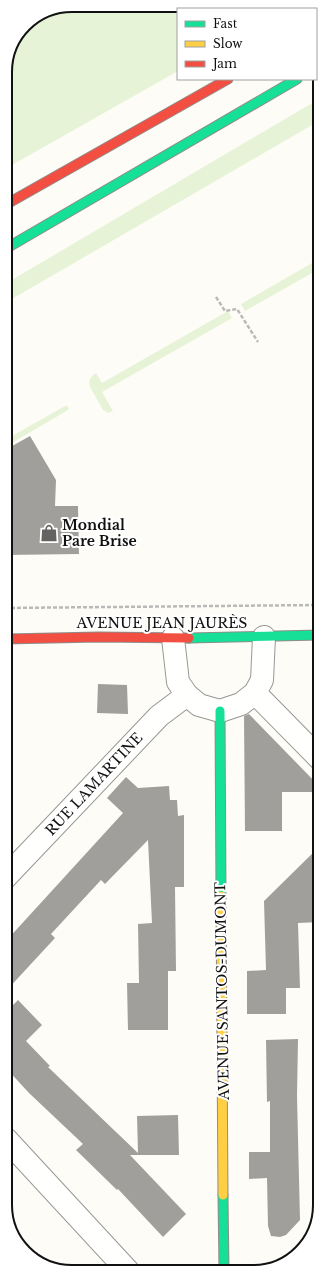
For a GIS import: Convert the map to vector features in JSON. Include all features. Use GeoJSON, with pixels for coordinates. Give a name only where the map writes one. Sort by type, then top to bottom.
{"type":"FeatureCollection","features":[{"type":"Feature","properties":{"kind":"street"},"geometry":{"type":"LineString","coordinates":[[12,201],[226,80]]}},
{"type":"Feature","properties":{"kind":"street"},"geometry":{"type":"LineString","coordinates":[[12,245],[296,80]]}},
{"type":"Feature","properties":{"kind":"street","name":"AVENUE JEAN JAURÈS"},"geometry":{"type":"LineString","coordinates":[[12,639],[313,635]]}},
{"type":"Feature","properties":{"kind":"street"},"geometry":{"type":"LineString","coordinates":[[174,638],[178,682],[187,695],[199,705],[220,711],[241,704],[255,693],[262,680],[264,637]]}},
{"type":"Feature","properties":{"kind":"street"},"geometry":{"type":"LineString","coordinates":[[255,693],[313,752]]}},
{"type":"Feature","properties":{"kind":"street","name":"RUE LAMARTINE"},"geometry":{"type":"LineString","coordinates":[[12,872],[159,716],[187,695]]}},
{"type":"Feature","properties":{"kind":"street","name":"AVENUE SANTOS-DUMONT"},"geometry":{"type":"LineString","coordinates":[[220,711],[224,1265]]}},
{"type":"Feature","properties":{"kind":"street"},"geometry":{"type":"LineString","coordinates":[[12,1145],[122,1265]]}},
{"type":"Feature","properties":{"kind":"path"},"geometry":{"type":"LineString","coordinates":[[216,296],[226,311],[237,309],[258,342]]}},
{"type":"Feature","properties":{"kind":"path"},"geometry":{"type":"LineString","coordinates":[[12,608],[313,604]]}},
{"type":"Feature","properties":{"kind":"green space"},"geometry":{"type":"Polygon","coordinates":[[[72,12],[177,12],[177,72],[12,165],[12,68],[14,57],[24,36],[42,20],[60,13],[72,12]]]}},
{"type":"Feature","properties":{"kind":"green space"},"geometry":{"type":"Polygon","coordinates":[[[313,103],[313,124],[12,299],[12,280],[313,103]]]}},
{"type":"Feature","properties":{"kind":"green space"},"geometry":{"type":"Polygon","coordinates":[[[313,262],[313,272],[245,311],[241,304],[313,262]]]}},
{"type":"Feature","properties":{"kind":"green space"},"geometry":{"type":"Polygon","coordinates":[[[228,311],[232,318],[102,392],[113,411],[108,413],[103,410],[89,384],[90,378],[96,373],[102,383],[228,311]]]}},
{"type":"Feature","properties":{"kind":"green space"},"geometry":{"type":"Polygon","coordinates":[[[65,406],[69,408],[12,443],[12,436],[65,406]]]}},
{"type":"Feature","properties":{"kind":"building"},"geometry":{"type":"Polygon","coordinates":[[[30,436],[56,480],[55,506],[78,506],[79,554],[12,555],[12,446],[30,436]]]}},
{"type":"Feature","properties":{"kind":"building"},"geometry":{"type":"Polygon","coordinates":[[[98,684],[127,685],[128,714],[97,713],[98,684]]]}},
{"type":"Feature","properties":{"kind":"building"},"geometry":{"type":"Polygon","coordinates":[[[249,714],[313,780],[313,792],[282,792],[282,831],[245,831],[244,716],[249,714]]]}},
{"type":"Feature","properties":{"kind":"building"},"geometry":{"type":"Polygon","coordinates":[[[126,777],[138,788],[169,786],[170,800],[177,800],[178,816],[184,815],[184,887],[175,887],[176,971],[168,971],[168,1030],[128,1030],[127,983],[139,983],[138,924],[152,923],[148,840],[105,884],[101,880],[51,934],[55,938],[12,985],[12,934],[123,813],[107,798],[126,777]]]}},
{"type":"Feature","properties":{"kind":"building"},"geometry":{"type":"Polygon","coordinates":[[[313,853],[313,922],[298,923],[300,988],[286,988],[286,1014],[247,1014],[247,971],[266,970],[264,901],[313,853]]]}},
{"type":"Feature","properties":{"kind":"building"},"geometry":{"type":"Polygon","coordinates":[[[18,1000],[42,1025],[26,1041],[50,1066],[48,1067],[138,1153],[137,1116],[178,1115],[179,1155],[130,1155],[186,1214],[163,1237],[118,1189],[117,1190],[76,1150],[83,1144],[29,1093],[12,1075],[12,1006],[18,1000]]]}},
{"type":"Feature","properties":{"kind":"building"},"geometry":{"type":"Polygon","coordinates":[[[298,1039],[297,1096],[300,1220],[286,1235],[280,1237],[271,1236],[268,1226],[267,1178],[249,1179],[249,1152],[270,1152],[270,1101],[267,1102],[266,1040],[298,1039]]]}},
{"type":"Feature","properties":{"kind":"traffic: fast"},"geometry":{"type":"LineString","coordinates":[[12,245],[295,80]]}},
{"type":"Feature","properties":{"kind":"traffic: fast"},"geometry":{"type":"LineString","coordinates":[[189,638],[313,635]]}},
{"type":"Feature","properties":{"kind":"traffic: fast"},"geometry":{"type":"LineString","coordinates":[[220,711],[221,896]]}},
{"type":"Feature","properties":{"kind":"traffic: fast"},"geometry":{"type":"LineString","coordinates":[[223,1195],[224,1265]]}},
{"type":"Feature","properties":{"kind":"traffic: slow"},"geometry":{"type":"LineString","coordinates":[[221,896],[223,1195]]}},
{"type":"Feature","properties":{"kind":"traffic: jam"},"geometry":{"type":"LineString","coordinates":[[12,201],[226,80]]}},
{"type":"Feature","properties":{"kind":"traffic: jam"},"geometry":{"type":"LineString","coordinates":[[12,639],[99,637],[189,638]]}},
{"type":"Feature","properties":{"kind":"place","name":"Mondial Pare Brise"},"geometry":{"type":"Point","coordinates":[49,533]}}]}
